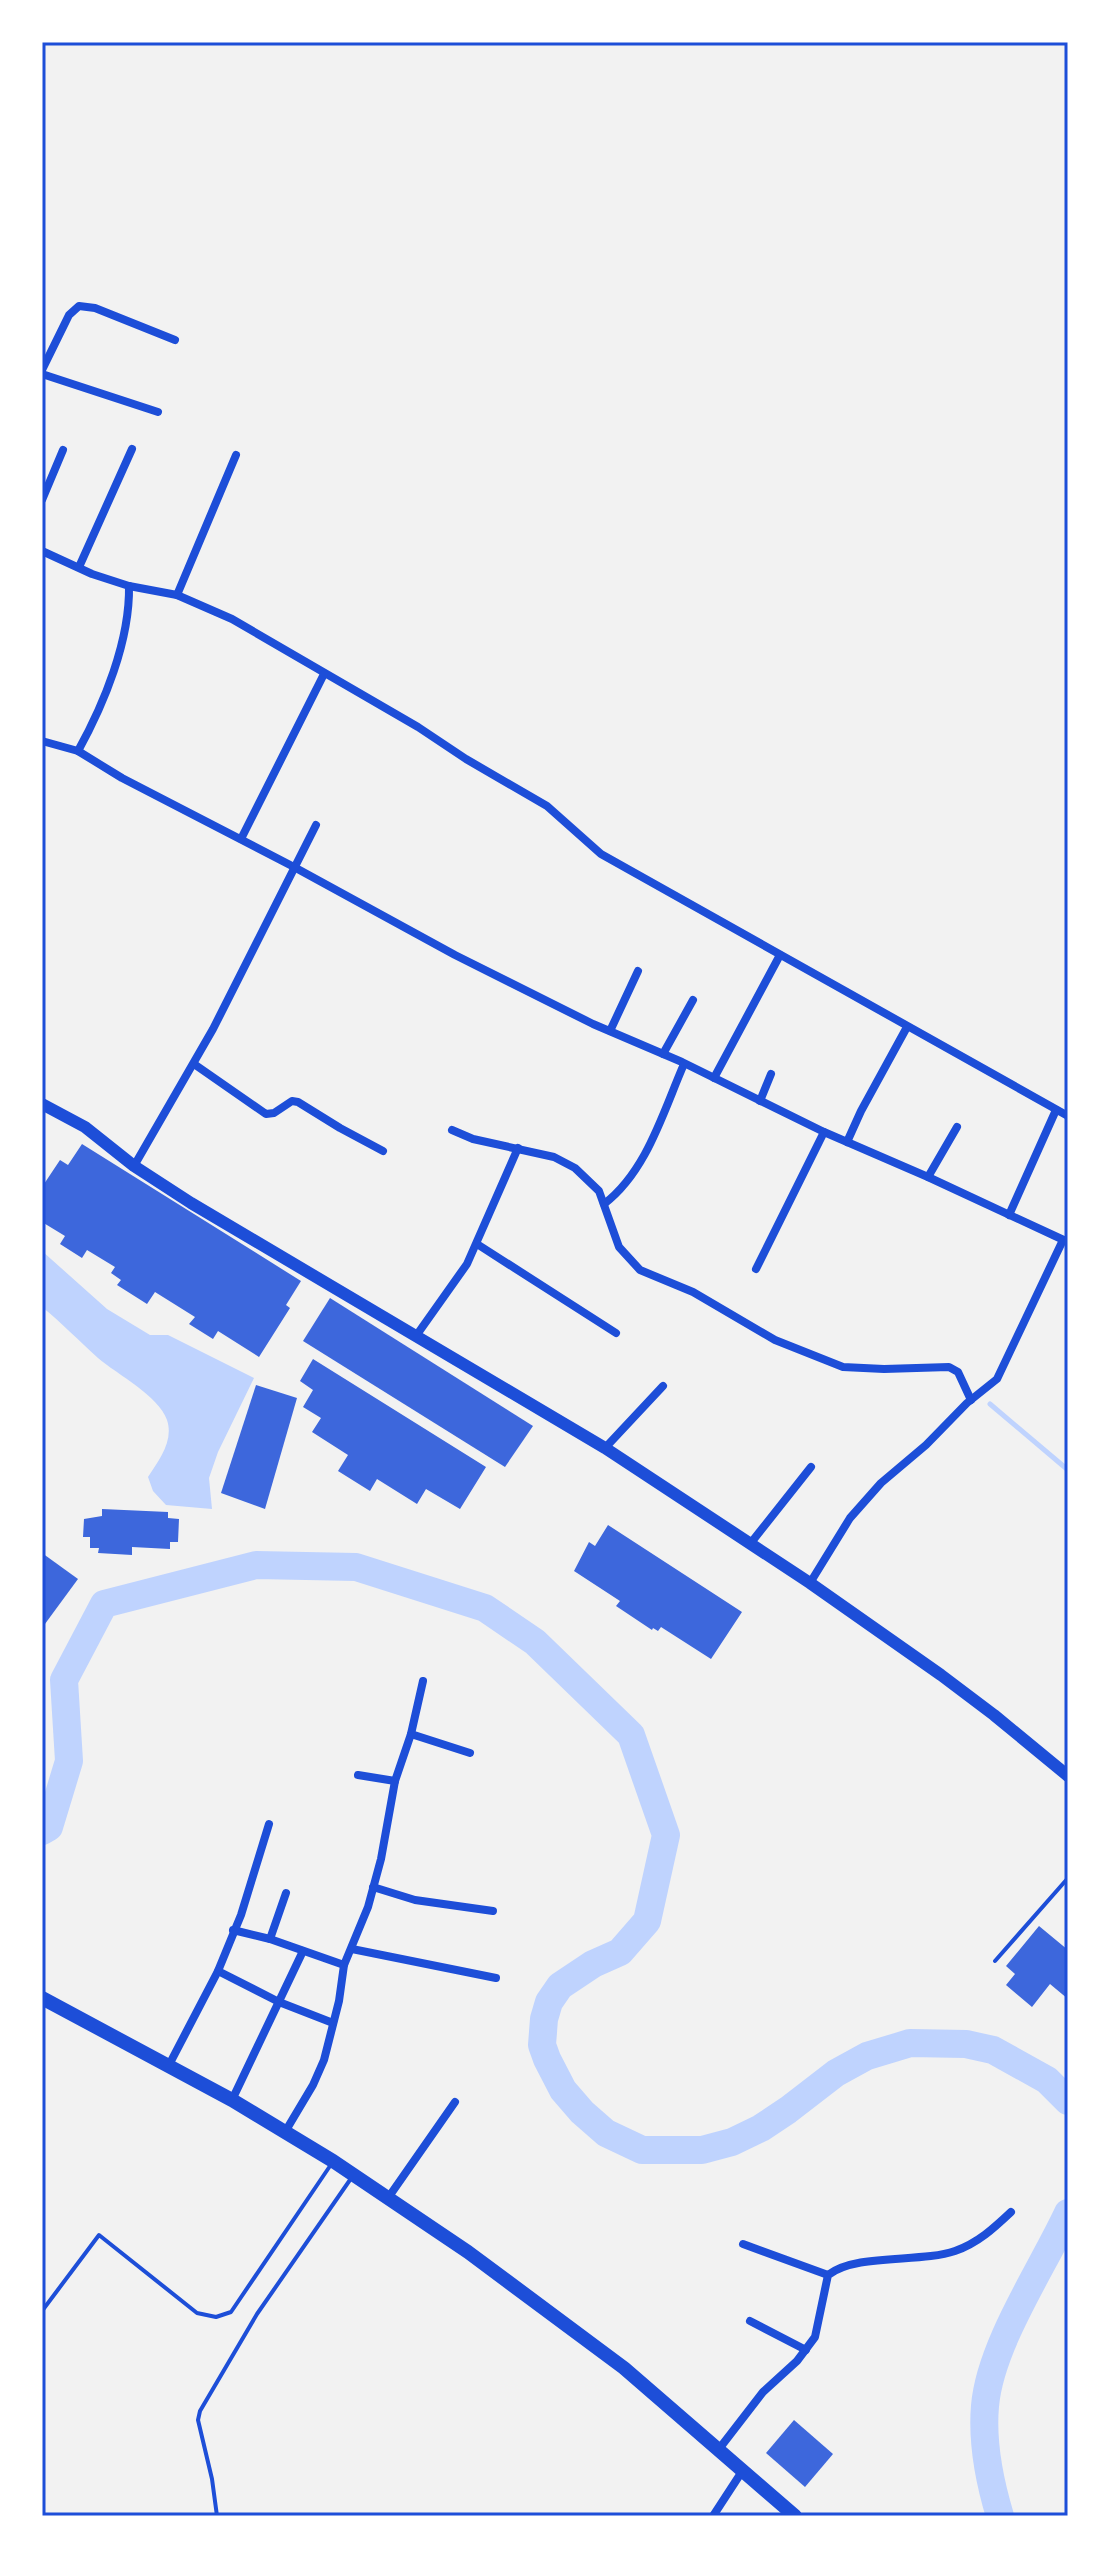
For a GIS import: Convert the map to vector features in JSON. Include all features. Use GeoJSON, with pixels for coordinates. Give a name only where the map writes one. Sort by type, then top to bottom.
{"type":"FeatureCollection","features":[{"type":"Feature","properties":{"kind":"main road"},"geometry":{"type":"LineString","coordinates":[[42,1104],[85,1127],[134,1166],[191,1203],[605,1448],[810,1583],[984,1707],[1068,1776]]}},
{"type":"Feature","properties":{"kind":"main road"},"geometry":{"type":"LineString","coordinates":[[42,1998],[232,2100],[333,2161],[468,2252],[582,2336],[719,2449],[789,2513]]}},
{"type":"Feature","properties":{"kind":"street"},"geometry":{"type":"LineString","coordinates":[[158,412],[42,372],[69,315],[79,306],[95,308],[175,340]]}},
{"type":"Feature","properties":{"kind":"street"},"geometry":{"type":"LineString","coordinates":[[79,567],[132,449]]}},
{"type":"Feature","properties":{"kind":"street"},"geometry":{"type":"LineString","coordinates":[[42,500],[63,450]]}},
{"type":"Feature","properties":{"kind":"street"},"geometry":{"type":"LineString","coordinates":[[177,595],[236,455]]}},
{"type":"Feature","properties":{"kind":"street"},"geometry":{"type":"LineString","coordinates":[[42,551],[129,586],[177,595],[232,619],[547,806],[601,854],[1068,1116]]}},
{"type":"Feature","properties":{"kind":"street"},"geometry":{"type":"LineString","coordinates":[[78,751],[100,708],[116,662],[129,606],[129,586]]}},
{"type":"Feature","properties":{"kind":"street"},"geometry":{"type":"LineString","coordinates":[[241,839],[324,674]]}},
{"type":"Feature","properties":{"kind":"street"},"geometry":{"type":"LineString","coordinates":[[42,741],[78,751],[122,778],[455,955],[610,1031],[1065,1241],[997,1379],[881,1483],[850,1518],[810,1583]]}},
{"type":"Feature","properties":{"kind":"street"},"geometry":{"type":"LineString","coordinates":[[134,1166],[239,981],[316,825]]}},
{"type":"Feature","properties":{"kind":"street"},"geometry":{"type":"LineString","coordinates":[[714,1078],[780,955]]}},
{"type":"Feature","properties":{"kind":"street"},"geometry":{"type":"LineString","coordinates":[[610,1031],[638,971]]}},
{"type":"Feature","properties":{"kind":"street"},"geometry":{"type":"LineString","coordinates":[[663,1054],[693,1000]]}},
{"type":"Feature","properties":{"kind":"street"},"geometry":{"type":"LineString","coordinates":[[847,1142],[907,1027]]}},
{"type":"Feature","properties":{"kind":"street"},"geometry":{"type":"LineString","coordinates":[[194,1064],[266,1114],[274,1113],[292,1101],[298,1102],[383,1151]]}},
{"type":"Feature","properties":{"kind":"street"},"geometry":{"type":"LineString","coordinates":[[604,1204],[632,1177],[684,1064]]}},
{"type":"Feature","properties":{"kind":"street"},"geometry":{"type":"LineString","coordinates":[[760,1101],[771,1074]]}},
{"type":"Feature","properties":{"kind":"street"},"geometry":{"type":"LineString","coordinates":[[1009,1215],[1056,1110]]}},
{"type":"Feature","properties":{"kind":"street"},"geometry":{"type":"LineString","coordinates":[[928,1177],[957,1127]]}},
{"type":"Feature","properties":{"kind":"street"},"geometry":{"type":"LineString","coordinates":[[452,1130],[473,1139],[554,1157],[575,1168],[599,1191],[619,1247],[640,1270],[693,1292],[775,1340],[826,1362],[859,1368],[949,1367],[958,1372],[973,1399]]}},
{"type":"Feature","properties":{"kind":"street"},"geometry":{"type":"LineString","coordinates":[[756,1269],[824,1132]]}},
{"type":"Feature","properties":{"kind":"street"},"geometry":{"type":"LineString","coordinates":[[416,1336],[467,1264],[518,1148]]}},
{"type":"Feature","properties":{"kind":"street"},"geometry":{"type":"LineString","coordinates":[[477,1244],[616,1333]]}},
{"type":"Feature","properties":{"kind":"street"},"geometry":{"type":"LineString","coordinates":[[605,1448],[663,1386]]}},
{"type":"Feature","properties":{"kind":"street"},"geometry":{"type":"LineString","coordinates":[[750,1544],[811,1467]]}},
{"type":"Feature","properties":{"kind":"street"},"geometry":{"type":"LineString","coordinates":[[285,2132],[324,2060],[344,1965],[381,1859],[395,1781],[411,1734],[423,1681]]}},
{"type":"Feature","properties":{"kind":"street"},"geometry":{"type":"LineString","coordinates":[[411,1734],[470,1753]]}},
{"type":"Feature","properties":{"kind":"street"},"geometry":{"type":"LineString","coordinates":[[358,1775],[395,1781]]}},
{"type":"Feature","properties":{"kind":"street"},"geometry":{"type":"LineString","coordinates":[[169,2065],[218,1971],[244,1906],[269,1824]]}},
{"type":"Feature","properties":{"kind":"street"},"geometry":{"type":"LineString","coordinates":[[373,1887],[415,1900],[493,1911]]}},
{"type":"Feature","properties":{"kind":"street"},"geometry":{"type":"LineString","coordinates":[[270,1939],[286,1893]]}},
{"type":"Feature","properties":{"kind":"street"},"geometry":{"type":"LineString","coordinates":[[233,1930],[270,1939],[344,1965]]}},
{"type":"Feature","properties":{"kind":"street"},"geometry":{"type":"LineString","coordinates":[[352,1949],[496,1978]]}},
{"type":"Feature","properties":{"kind":"street"},"geometry":{"type":"LineString","coordinates":[[232,2100],[303,1951]]}},
{"type":"Feature","properties":{"kind":"street"},"geometry":{"type":"LineString","coordinates":[[218,1971],[279,2002],[333,2023]]}},
{"type":"Feature","properties":{"kind":"street"},"geometry":{"type":"LineString","coordinates":[[388,2198],[455,2102]]}},
{"type":"Feature","properties":{"kind":"street"},"geometry":{"type":"LineString","coordinates":[[743,2244],[828,2275],[847,2266],[953,2252],[979,2240],[1011,2212]]}},
{"type":"Feature","properties":{"kind":"street"},"geometry":{"type":"LineString","coordinates":[[719,2449],[763,2392],[797,2361],[815,2337],[828,2275]]}},
{"type":"Feature","properties":{"kind":"street"},"geometry":{"type":"LineString","coordinates":[[750,2321],[806,2350]]}},
{"type":"Feature","properties":{"kind":"street"},"geometry":{"type":"LineString","coordinates":[[713,2516],[743,2470]]}},
{"type":"Feature","properties":{"kind":"lane"},"geometry":{"type":"LineString","coordinates":[[995,1961],[1068,1878]]}},
{"type":"Feature","properties":{"kind":"lane"},"geometry":{"type":"LineString","coordinates":[[44,2309],[99,2235],[197,2313],[224,2316],[237,2306],[333,2161]]}},
{"type":"Feature","properties":{"kind":"lane"},"geometry":{"type":"LineString","coordinates":[[217,2516],[198,2420],[200,2411],[257,2314],[353,2175]]}},
{"type":"Feature","properties":{"kind":"water"},"geometry":{"type":"Polygon","coordinates":[[[42,1251],[107,1309],[150,1335],[168,1335],[254,1378],[218,1452],[209,1478],[212,1509],[166,1505],[153,1491],[148,1477],[167,1443],[167,1420],[155,1402],[98,1358],[42,1307],[42,1251]]]}},
{"type":"Feature","properties":{"kind":"building"},"geometry":{"type":"Polygon","coordinates":[[[82,1144],[301,1281],[286,1305],[290,1308],[259,1357],[218,1331],[213,1339],[189,1324],[195,1317],[155,1292],[147,1304],[117,1285],[121,1280],[111,1273],[115,1267],[87,1250],[82,1258],[60,1244],[65,1236],[42,1222],[42,1187],[60,1160],[68,1165],[82,1144]]]}},
{"type":"Feature","properties":{"kind":"building"},"geometry":{"type":"Polygon","coordinates":[[[330,1298],[533,1426],[505,1467],[303,1341],[330,1298]]]}},
{"type":"Feature","properties":{"kind":"building"},"geometry":{"type":"Polygon","coordinates":[[[313,1359],[486,1467],[460,1509],[426,1489],[417,1504],[377,1479],[370,1491],[338,1471],[348,1455],[312,1432],[321,1418],[303,1407],[313,1390],[300,1381],[313,1359]]]}},
{"type":"Feature","properties":{"kind":"building"},"geometry":{"type":"Polygon","coordinates":[[[256,1385],[297,1398],[265,1509],[221,1493],[256,1385]]]}},
{"type":"Feature","properties":{"kind":"building"},"geometry":{"type":"Polygon","coordinates":[[[102,1509],[168,1512],[168,1518],[179,1519],[178,1542],[170,1542],[170,1549],[132,1547],[132,1555],[98,1553],[99,1548],[90,1548],[90,1537],[83,1537],[84,1519],[102,1516],[102,1509]]]}},
{"type":"Feature","properties":{"kind":"building"},"geometry":{"type":"Polygon","coordinates":[[[608,1525],[742,1612],[711,1659],[661,1627],[658,1631],[652,1630],[616,1606],[620,1601],[574,1571],[589,1542],[595,1546],[608,1525]]]}},
{"type":"Feature","properties":{"kind":"building"},"geometry":{"type":"Polygon","coordinates":[[[42,1553],[78,1579],[42,1628],[42,1553]]]}},
{"type":"Feature","properties":{"kind":"building"},"geometry":{"type":"Polygon","coordinates":[[[1039,1926],[1068,1950],[1068,1999],[1050,1984],[1032,2007],[1006,1985],[1015,1974],[1006,1966],[1039,1926]]]}},
{"type":"Feature","properties":{"kind":"building"},"geometry":{"type":"Polygon","coordinates":[[[794,2420],[833,2454],[805,2487],[766,2453],[794,2420]]]}},
{"type":"Feature","properties":{"kind":"waterway"},"geometry":{"type":"LineString","coordinates":[[990,1404],[1068,1470]]}},
{"type":"Feature","properties":{"kind":"waterway"},"geometry":{"type":"LineString","coordinates":[[42,1831],[49,1827],[69,1761],[64,1680],[104,1604],[256,1565],[356,1567],[485,1608],[535,1642],[631,1735],[666,1835],[647,1921],[620,1952],[593,1964],[560,1986],[549,2002],[542,2045],[563,2090],[606,2133],[642,2150],[702,2150],[732,2142],[761,2128],[836,2073],[867,2056],[910,2043],[966,2044],[993,2050],[1047,2080],[1068,2101]]}},
{"type":"Feature","properties":{"kind":"waterway"},"geometry":{"type":"LineString","coordinates":[[1000,2516],[986,2447],[984,2419],[989,2382],[1007,2333],[1068,2213]]}}]}
